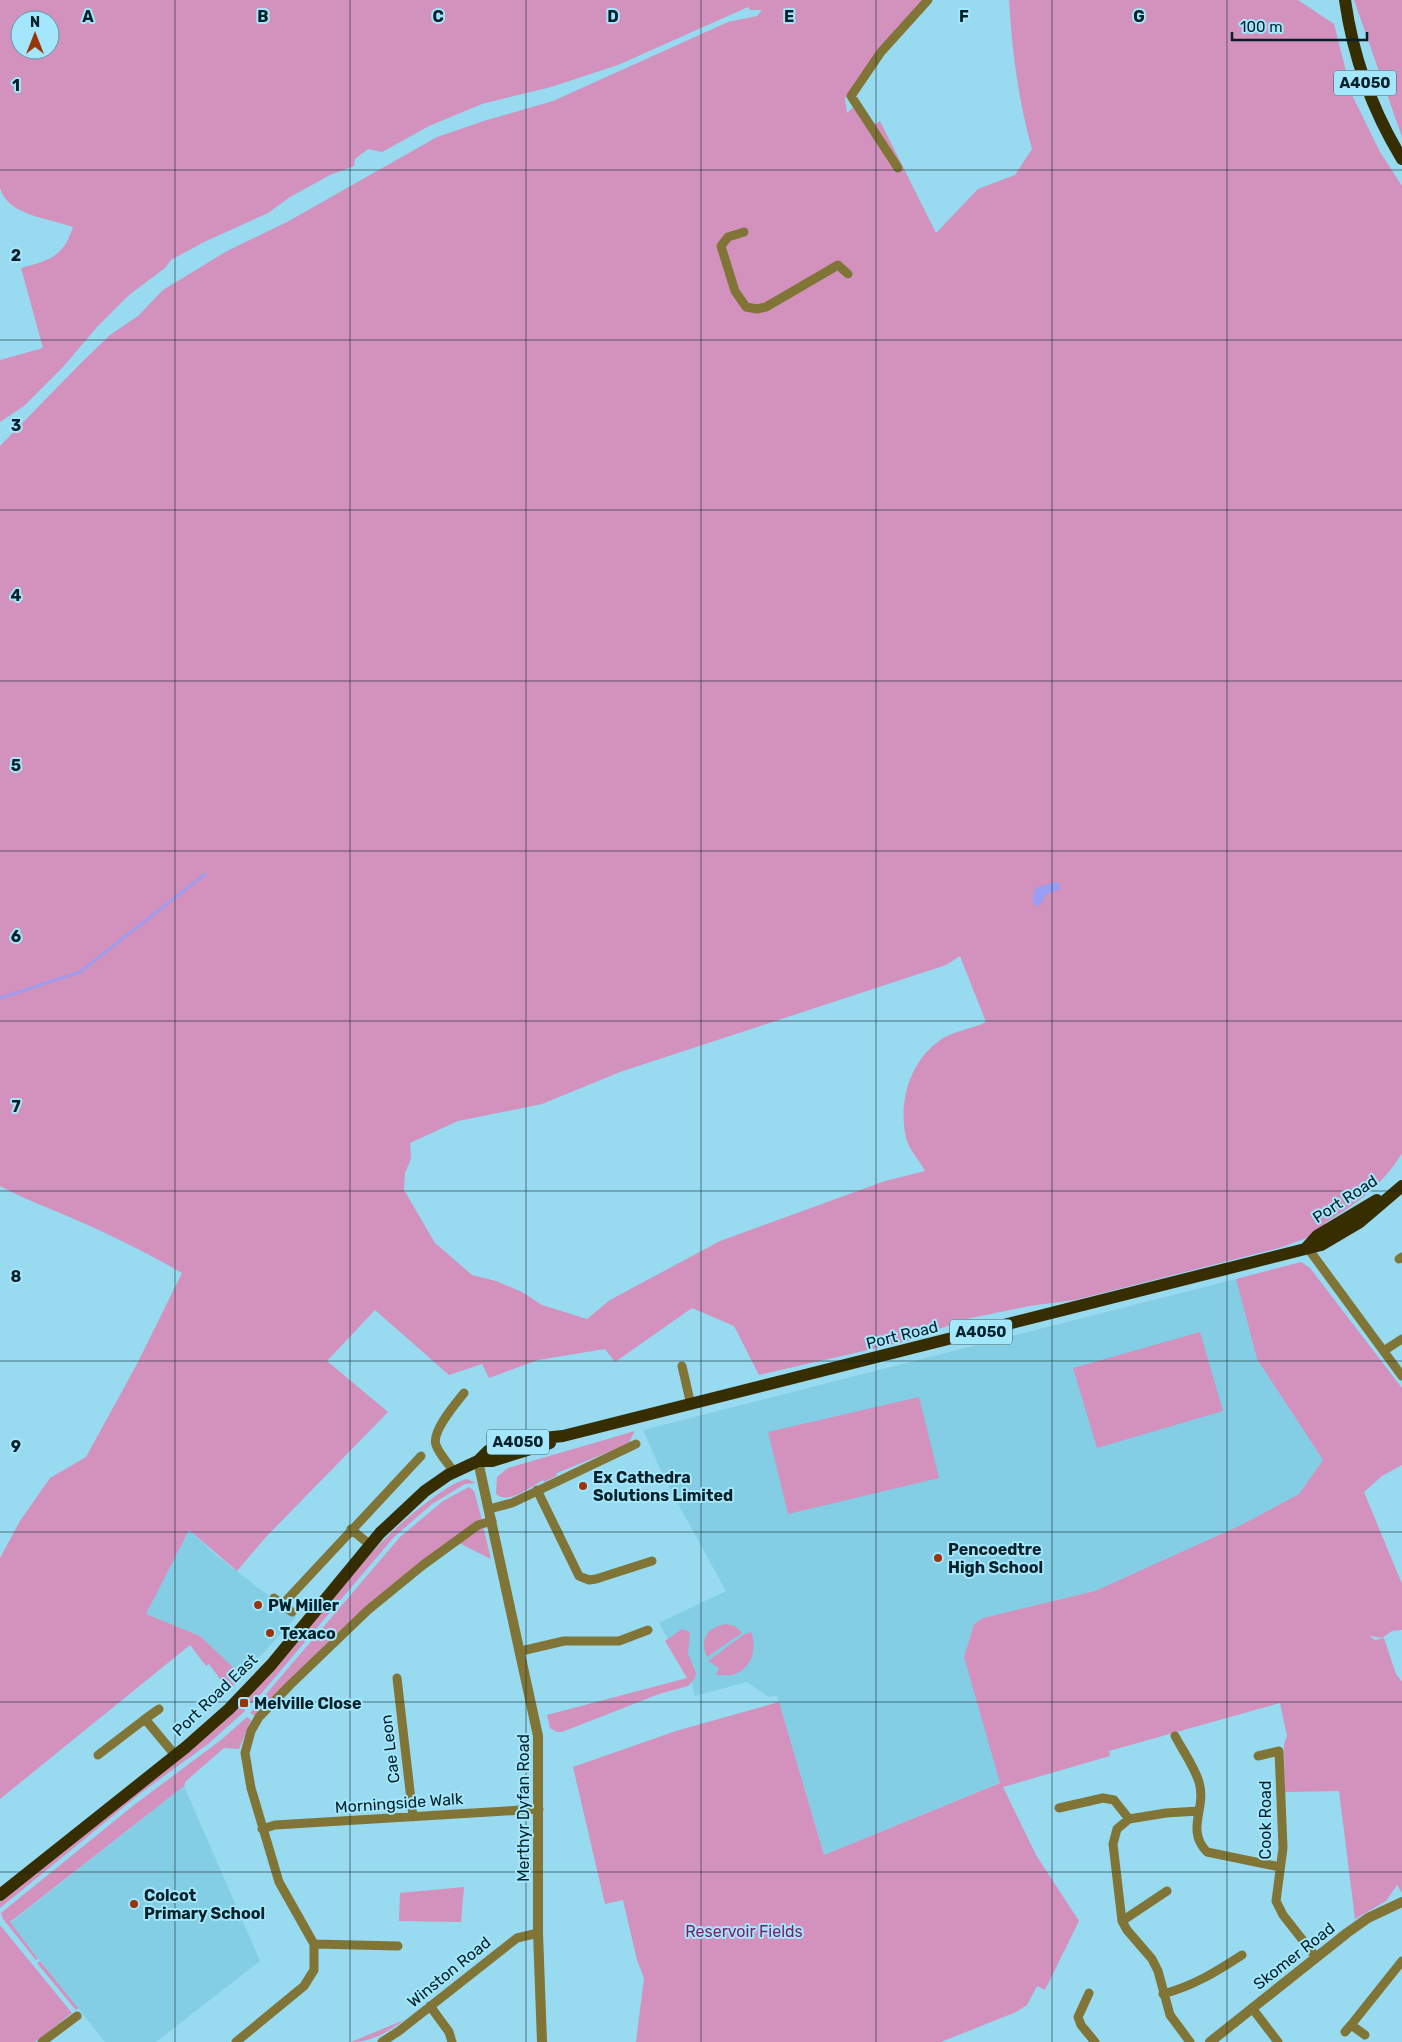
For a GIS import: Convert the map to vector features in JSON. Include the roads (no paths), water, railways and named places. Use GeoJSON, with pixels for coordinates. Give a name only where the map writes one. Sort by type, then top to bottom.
{"type":"FeatureCollection","features":[{"type":"Feature","properties":{"kind":"main road","name":"A4050"},"geometry":{"type":"LineString","coordinates":[[1345,0],[1354,45],[1366,84],[1383,126],[1402,159]]}},
{"type":"Feature","properties":{"kind":"main road","name":"Port Road"},"geometry":{"type":"LineString","coordinates":[[1307,1247],[1317,1236],[1367,1206],[1402,1180]]}},
{"type":"Feature","properties":{"kind":"main road","name":"Port Road"},"geometry":{"type":"LineString","coordinates":[[478,1461],[492,1461],[550,1443],[563,1436],[1321,1245],[1360,1222],[1402,1186]]}},
{"type":"Feature","properties":{"kind":"main road","name":"Port Road East"},"geometry":{"type":"LineString","coordinates":[[0,1895],[175,1755],[228,1709],[265,1672],[370,1545],[404,1509],[454,1472],[478,1461]]}},
{"type":"Feature","properties":{"kind":"street"},"geometry":{"type":"LineString","coordinates":[[898,168],[851,96],[881,52],[928,0]]}},
{"type":"Feature","properties":{"kind":"street"},"geometry":{"type":"LineString","coordinates":[[744,232],[728,237],[721,246],[735,291],[746,306],[757,309],[766,307],[838,265],[848,274]]}},
{"type":"Feature","properties":{"kind":"street"},"geometry":{"type":"LineString","coordinates":[[1307,1247],[1385,1350],[1402,1376]]}},
{"type":"Feature","properties":{"kind":"street"},"geometry":{"type":"LineString","coordinates":[[1385,1350],[1402,1339]]}},
{"type":"Feature","properties":{"kind":"street"},"geometry":{"type":"LineString","coordinates":[[682,1366],[691,1405]]}},
{"type":"Feature","properties":{"kind":"street"},"geometry":{"type":"LineString","coordinates":[[454,1472],[436,1446],[435,1438],[444,1420],[464,1393]]}},
{"type":"Feature","properties":{"kind":"street"},"geometry":{"type":"LineString","coordinates":[[489,1509],[512,1503],[636,1444]]}},
{"type":"Feature","properties":{"kind":"street"},"geometry":{"type":"LineString","coordinates":[[282,1604],[421,1456]]}},
{"type":"Feature","properties":{"kind":"street","name":"Merthyr Dyfan Road"},"geometry":{"type":"LineString","coordinates":[[478,1461],[521,1651],[538,1736],[538,1934],[542,2042]]}},
{"type":"Feature","properties":{"kind":"street"},"geometry":{"type":"LineString","coordinates":[[537,1490],[579,1576],[589,1580],[596,1579],[652,1561]]}},
{"type":"Feature","properties":{"kind":"street"},"geometry":{"type":"LineString","coordinates":[[236,2042],[304,1986],[314,1970],[314,1944],[279,1882],[262,1828],[247,1775],[245,1753],[248,1738],[260,1717],[320,1655],[405,1578],[478,1526],[492,1520]]}},
{"type":"Feature","properties":{"kind":"street"},"geometry":{"type":"LineString","coordinates":[[351,1529],[370,1545]]}},
{"type":"Feature","properties":{"kind":"street"},"geometry":{"type":"LineString","coordinates":[[274,1598],[292,1612]]}},
{"type":"Feature","properties":{"kind":"street"},"geometry":{"type":"LineString","coordinates":[[521,1651],[564,1641],[619,1641],[648,1630]]}},
{"type":"Feature","properties":{"kind":"street","name":"Cae Leon"},"geometry":{"type":"LineString","coordinates":[[397,1678],[413,1817]]}},
{"type":"Feature","properties":{"kind":"street"},"geometry":{"type":"LineString","coordinates":[[104,1754],[158,1709]]}},
{"type":"Feature","properties":{"kind":"street"},"geometry":{"type":"LineString","coordinates":[[145,1719],[175,1755]]}},
{"type":"Feature","properties":{"kind":"street"},"geometry":{"type":"LineString","coordinates":[[1175,1736],[1199,1782],[1201,1798],[1196,1832],[1199,1844],[1207,1852],[1280,1867]]}},
{"type":"Feature","properties":{"kind":"street","name":"Cook Road"},"geometry":{"type":"LineString","coordinates":[[1258,1756],[1279,1751],[1283,1848],[1275,1894],[1278,1908],[1316,1957]]}},
{"type":"Feature","properties":{"kind":"street"},"geometry":{"type":"LineString","coordinates":[[1059,1808],[1103,1798],[1114,1800],[1129,1819]]}},
{"type":"Feature","properties":{"kind":"street","name":"Morningside Walk"},"geometry":{"type":"LineString","coordinates":[[262,1828],[275,1825],[539,1809]]}},
{"type":"Feature","properties":{"kind":"street"},"geometry":{"type":"LineString","coordinates":[[1190,2042],[1170,2015],[1158,1971],[1152,1959],[1127,1930],[1122,1921],[1112,1844],[1116,1829],[1129,1819],[1166,1813],[1199,1811]]}},
{"type":"Feature","properties":{"kind":"street"},"geometry":{"type":"LineString","coordinates":[[1122,1921],[1167,1891]]}},
{"type":"Feature","properties":{"kind":"street","name":"Skomer Road"},"geometry":{"type":"LineString","coordinates":[[1210,2042],[1368,1918],[1402,1902]]}},
{"type":"Feature","properties":{"kind":"street","name":"Winston Road"},"geometry":{"type":"LineString","coordinates":[[382,2042],[399,2031],[517,1938],[538,1934]]}},
{"type":"Feature","properties":{"kind":"street"},"geometry":{"type":"LineString","coordinates":[[314,1944],[398,1946]]}},
{"type":"Feature","properties":{"kind":"street"},"geometry":{"type":"LineString","coordinates":[[1163,1994],[1187,1988],[1208,1978],[1242,1955]]}},
{"type":"Feature","properties":{"kind":"street"},"geometry":{"type":"LineString","coordinates":[[1365,2035],[1348,2029],[1402,1961]]}},
{"type":"Feature","properties":{"kind":"street"},"geometry":{"type":"LineString","coordinates":[[1089,1993],[1078,2016],[1081,2025],[1095,2042]]}},
{"type":"Feature","properties":{"kind":"street"},"geometry":{"type":"LineString","coordinates":[[430,2006],[449,2032],[452,2042]]}},
{"type":"Feature","properties":{"kind":"street"},"geometry":{"type":"LineString","coordinates":[[1252,2008],[1278,2042]]}},
{"type":"Feature","properties":{"kind":"street"},"geometry":{"type":"LineString","coordinates":[[42,2042],[77,2016]]}},
{"type":"Feature","properties":{"kind":"water"},"geometry":{"type":"Polygon","coordinates":[[[1055,882],[1060,884],[1059,890],[1046,894],[1040,906],[1033,904],[1036,888],[1055,882]]]}},
{"type":"Feature","properties":{"kind":"waterway"},"geometry":{"type":"LineString","coordinates":[[0,998],[80,972],[205,874]]}},
{"type":"Feature","properties":{"kind":"place","name":"Ex Cathedra Solutions Limited"},"geometry":{"type":"Point","coordinates":[583,1486]}},
{"type":"Feature","properties":{"kind":"place","name":"Pencoedtre High School"},"geometry":{"type":"Point","coordinates":[938,1558]}},
{"type":"Feature","properties":{"kind":"place","name":"PW Miller"},"geometry":{"type":"Point","coordinates":[258,1605]}},
{"type":"Feature","properties":{"kind":"place","name":"Texaco"},"geometry":{"type":"Point","coordinates":[270,1633]}},
{"type":"Feature","properties":{"kind":"place","name":"Melville Close"},"geometry":{"type":"Point","coordinates":[244,1703]}},
{"type":"Feature","properties":{"kind":"place","name":"Colcot Primary School"},"geometry":{"type":"Point","coordinates":[134,1904]}},
{"type":"Feature","properties":{"kind":"park label","name":"Reservoir Fields"},"geometry":{"type":"Point","coordinates":[744,1931]}}]}
